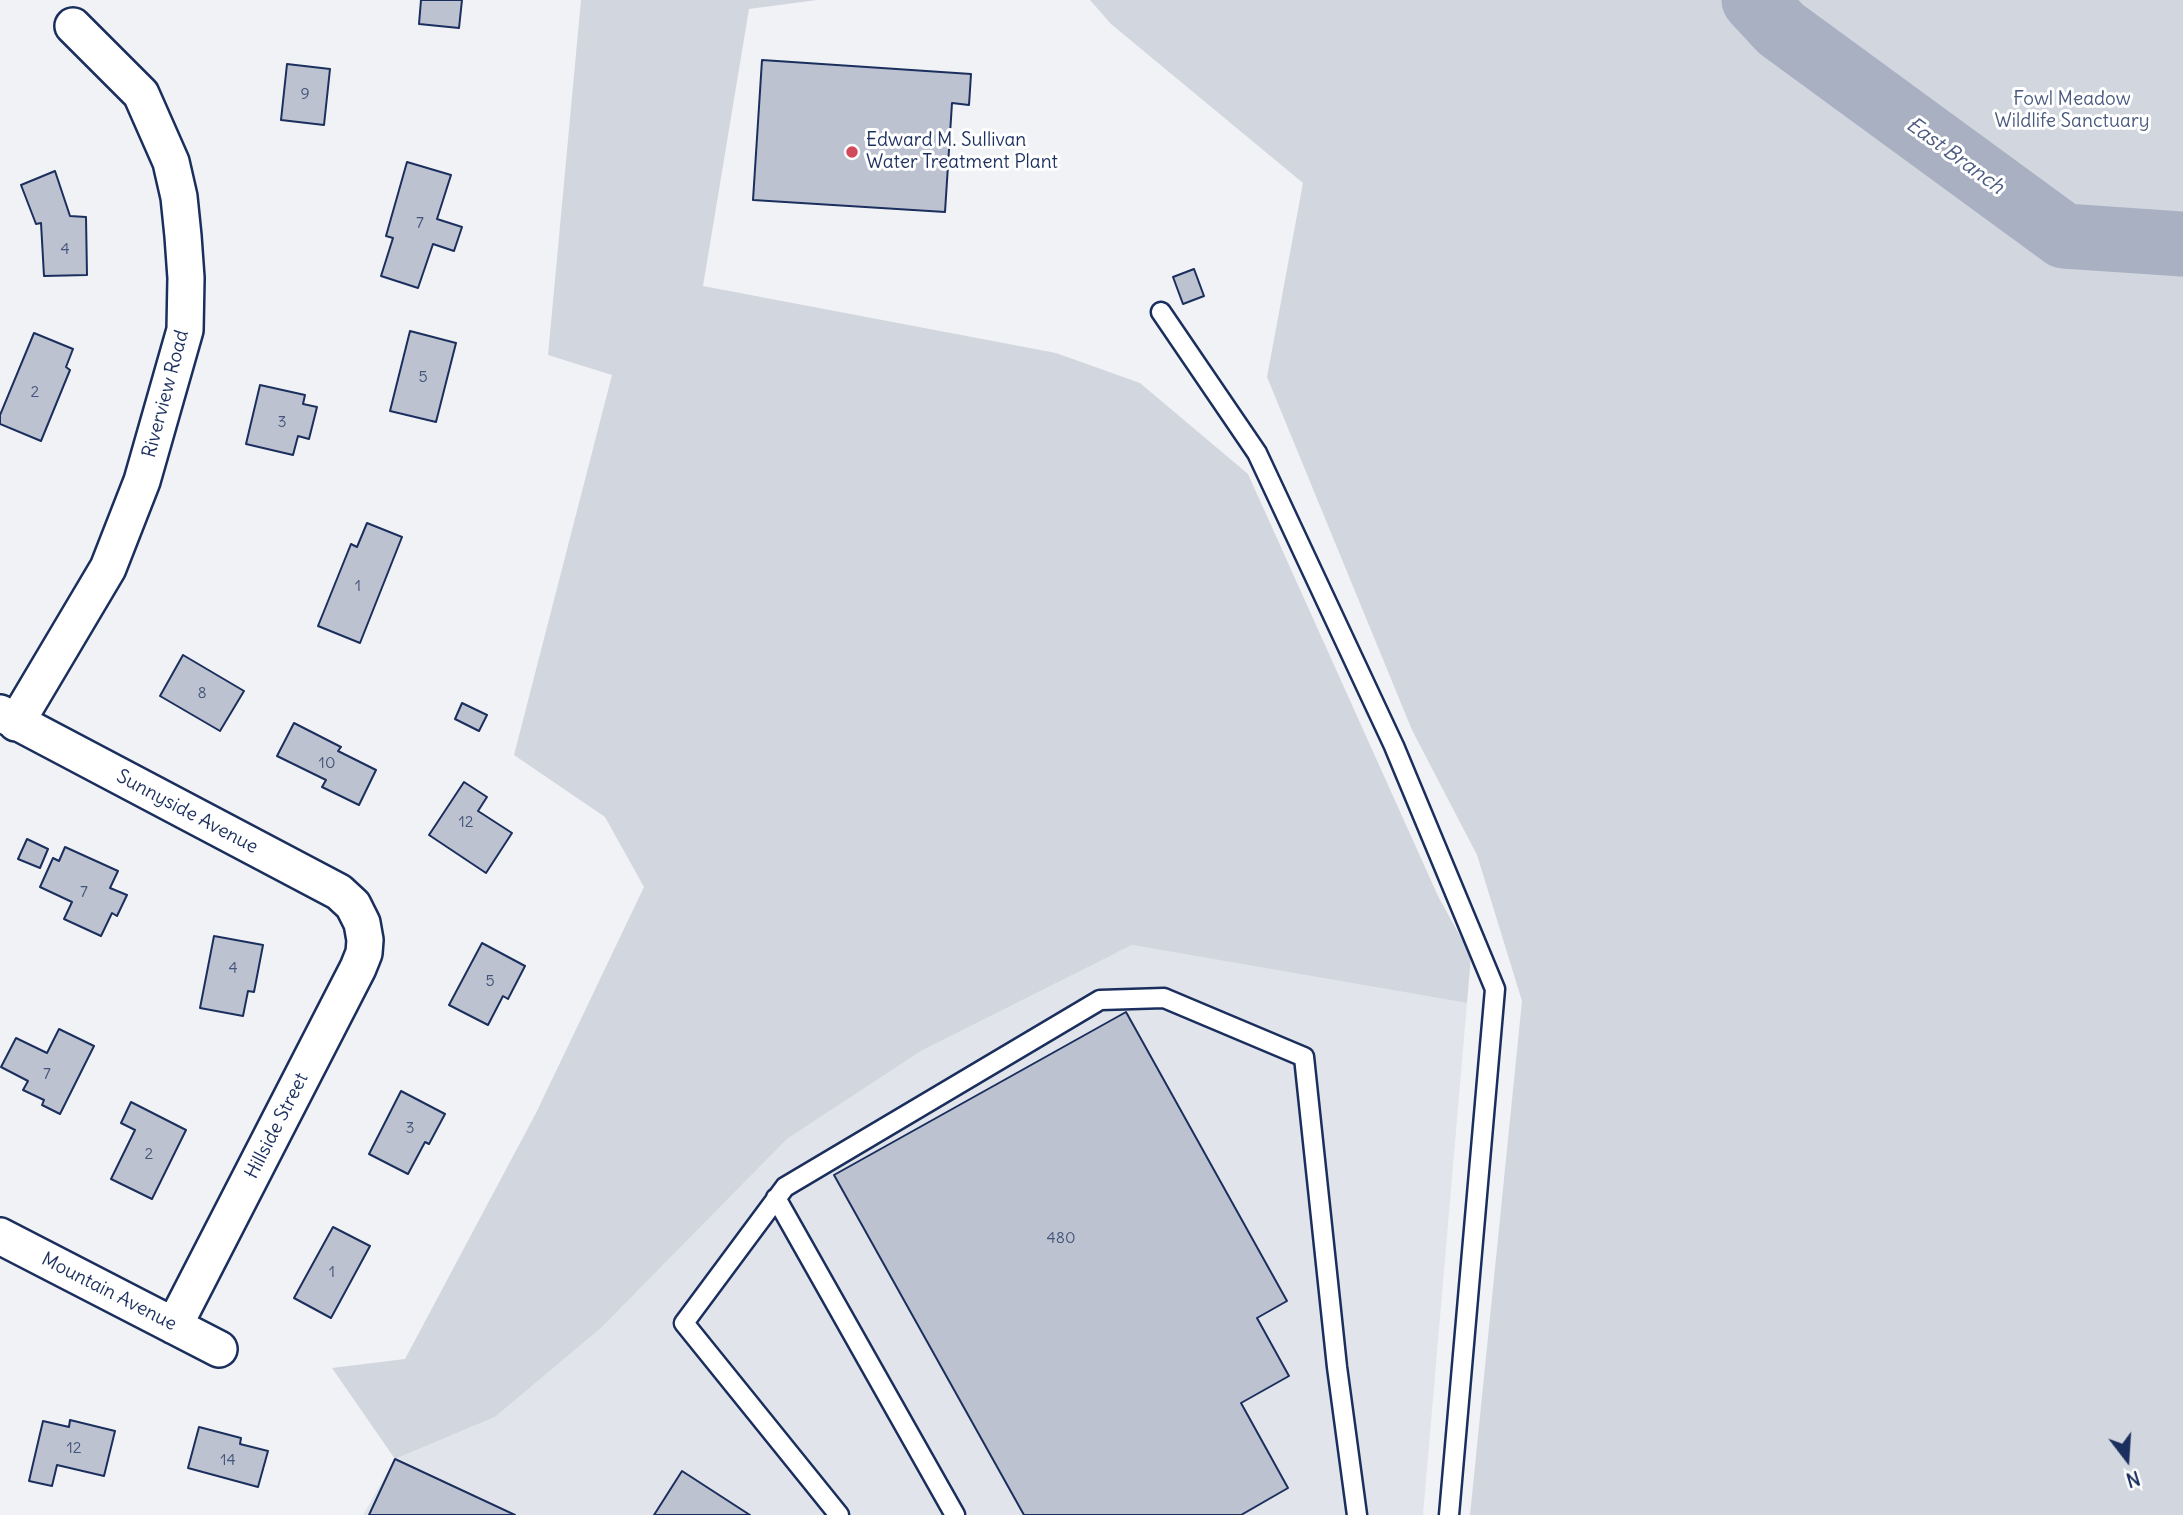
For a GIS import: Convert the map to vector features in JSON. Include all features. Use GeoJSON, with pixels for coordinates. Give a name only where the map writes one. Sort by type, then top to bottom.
{"type":"FeatureCollection","features":[{"type":"Feature","properties":{"kind":"street","name":"Riverview Road"},"geometry":{"type":"LineString","coordinates":[[8,718],[107,568],[142,481],[185,330],[186,278],[183,236],[179,197],[171,162],[141,94],[73,26]]}},
{"type":"Feature","properties":{"kind":"street","name":"Sunnyside Avenue"},"geometry":{"type":"LineString","coordinates":[[8,718],[339,892],[353,905],[362,922]]}},
{"type":"Feature","properties":{"kind":"street","name":"Hillside Street"},"geometry":{"type":"LineString","coordinates":[[174,1326],[358,968],[364,953],[362,922]]}},
{"type":"Feature","properties":{"kind":"street","name":"Mountain Avenue"},"geometry":{"type":"LineString","coordinates":[[0,1236],[219,1349]]}},
{"type":"Feature","properties":{"kind":"lane"},"geometry":{"type":"LineString","coordinates":[[1161,312],[1257,453],[1394,746],[1495,989],[1449,1515]]}},
{"type":"Feature","properties":{"kind":"lane"},"geometry":{"type":"LineString","coordinates":[[839,1515],[684,1323],[785,1187],[1100,1000],[1164,998],[1304,1057],[1337,1367],[1357,1515]]}},
{"type":"Feature","properties":{"kind":"lane"},"geometry":{"type":"LineString","coordinates":[[776,1198],[955,1515]]}},
{"type":"Feature","properties":{"kind":"shaded area"},"geometry":{"type":"Polygon","coordinates":[[[1132,945],[1467,1003],[1423,1515],[363,1515],[395,1459],[495,1417],[601,1328],[787,1139],[921,1051],[1132,945]]]}},
{"type":"Feature","properties":{"kind":"green space"},"geometry":{"type":"Polygon","coordinates":[[[581,0],[817,0],[749,9],[703,286],[1056,353],[1140,383],[1248,474],[1438,896],[1471,956],[1467,1003],[1132,945],[921,1051],[787,1139],[601,1328],[495,1417],[395,1459],[332,1368],[405,1359],[536,1113],[644,887],[605,817],[514,755],[612,375],[548,355],[581,0]]]}},
{"type":"Feature","properties":{"kind":"green space","name":"Fowl Meadow Wildlife Sanctuary"},"geometry":{"type":"Polygon","coordinates":[[[1090,0],[2183,0],[2183,1515],[1470,1515],[1522,1001],[1477,855],[1412,730],[1267,377],[1303,183],[1111,24],[1090,0]]]}},
{"type":"Feature","properties":{"kind":"building"},"geometry":{"type":"Polygon","coordinates":[[[421,0],[462,0],[459,28],[419,24],[421,0]]]}},
{"type":"Feature","properties":{"kind":"building","name":"Edward M. Sullivan Water Treatment Plant"},"geometry":{"type":"Polygon","coordinates":[[[762,60],[971,74],[969,105],[952,103],[945,212],[753,200],[762,60]]]}},
{"type":"Feature","properties":{"kind":"building"},"geometry":{"type":"Polygon","coordinates":[[[287,64],[330,69],[324,125],[281,120],[287,64]]]}},
{"type":"Feature","properties":{"kind":"building"},"geometry":{"type":"Polygon","coordinates":[[[407,162],[451,175],[437,219],[462,227],[454,251],[433,244],[418,288],[381,276],[393,238],[386,236],[407,162]]]}},
{"type":"Feature","properties":{"kind":"building"},"geometry":{"type":"Polygon","coordinates":[[[55,171],[70,216],[86,217],[87,275],[44,276],[41,223],[36,224],[21,185],[55,171]]]}},
{"type":"Feature","properties":{"kind":"building"},"geometry":{"type":"Polygon","coordinates":[[[1194,269],[1204,296],[1183,304],[1173,277],[1194,269]]]}},
{"type":"Feature","properties":{"kind":"building"},"geometry":{"type":"Polygon","coordinates":[[[410,331],[456,343],[436,422],[390,411],[410,331]]]}},
{"type":"Feature","properties":{"kind":"building"},"geometry":{"type":"Polygon","coordinates":[[[34,333],[73,349],[66,367],[70,370],[41,441],[0,424],[0,415],[34,333]]]}},
{"type":"Feature","properties":{"kind":"building"},"geometry":{"type":"Polygon","coordinates":[[[260,385],[305,395],[303,404],[317,407],[309,439],[298,436],[293,455],[246,444],[260,385]]]}},
{"type":"Feature","properties":{"kind":"building"},"geometry":{"type":"Polygon","coordinates":[[[367,523],[402,537],[360,643],[318,626],[351,544],[357,547],[367,523]]]}},
{"type":"Feature","properties":{"kind":"building"},"geometry":{"type":"Polygon","coordinates":[[[183,655],[244,691],[220,731],[160,696],[183,655]]]}},
{"type":"Feature","properties":{"kind":"building"},"geometry":{"type":"Polygon","coordinates":[[[462,703],[487,715],[479,731],[455,719],[462,703]]]}},
{"type":"Feature","properties":{"kind":"building"},"geometry":{"type":"Polygon","coordinates":[[[294,723],[341,747],[338,751],[376,770],[359,805],[322,787],[326,780],[277,756],[294,723]]]}},
{"type":"Feature","properties":{"kind":"building"},"geometry":{"type":"Polygon","coordinates":[[[464,782],[487,797],[478,811],[512,833],[486,873],[429,835],[464,782]]]}},
{"type":"Feature","properties":{"kind":"building"},"geometry":{"type":"Polygon","coordinates":[[[27,839],[48,849],[40,868],[18,859],[27,839]]]}},
{"type":"Feature","properties":{"kind":"building"},"geometry":{"type":"Polygon","coordinates":[[[65,847],[118,871],[110,888],[127,895],[117,916],[112,913],[101,936],[64,919],[72,902],[40,887],[53,858],[59,861],[65,847]]]}},
{"type":"Feature","properties":{"kind":"building"},"geometry":{"type":"Polygon","coordinates":[[[214,936],[263,945],[254,992],[248,991],[243,1016],[200,1008],[214,936]]]}},
{"type":"Feature","properties":{"kind":"building"},"geometry":{"type":"Polygon","coordinates":[[[482,943],[525,966],[508,999],[503,996],[488,1025],[449,1005],[482,943]]]}},
{"type":"Feature","properties":{"kind":"building"},"geometry":{"type":"Polygon","coordinates":[[[1126,1012],[1287,1301],[1257,1318],[1289,1376],[1241,1403],[1288,1488],[1241,1515],[1024,1515],[834,1175],[1126,1012]]]}},
{"type":"Feature","properties":{"kind":"building"},"geometry":{"type":"Polygon","coordinates":[[[59,1029],[94,1046],[60,1114],[42,1105],[44,1100],[23,1090],[28,1081],[1,1067],[16,1038],[47,1053],[59,1029]]]}},
{"type":"Feature","properties":{"kind":"building"},"geometry":{"type":"Polygon","coordinates":[[[401,1091],[445,1114],[429,1144],[425,1142],[408,1174],[369,1154],[401,1091]]]}},
{"type":"Feature","properties":{"kind":"building"},"geometry":{"type":"Polygon","coordinates":[[[131,1102],[186,1130],[152,1199],[111,1179],[135,1130],[121,1123],[131,1102]]]}},
{"type":"Feature","properties":{"kind":"building"},"geometry":{"type":"Polygon","coordinates":[[[333,1227],[370,1246],[331,1318],[294,1298],[333,1227]]]}},
{"type":"Feature","properties":{"kind":"building"},"geometry":{"type":"Polygon","coordinates":[[[70,1420],[115,1431],[104,1476],[57,1465],[52,1486],[29,1481],[43,1421],[69,1427],[70,1420]]]}},
{"type":"Feature","properties":{"kind":"building"},"geometry":{"type":"Polygon","coordinates":[[[199,1427],[241,1438],[240,1444],[268,1451],[258,1487],[188,1468],[199,1427]]]}},
{"type":"Feature","properties":{"kind":"building"},"geometry":{"type":"Polygon","coordinates":[[[395,1459],[515,1515],[369,1515],[395,1459]]]}},
{"type":"Feature","properties":{"kind":"building"},"geometry":{"type":"Polygon","coordinates":[[[682,1471],[750,1515],[654,1515],[682,1471]]]}},
{"type":"Feature","properties":{"kind":"waterway","name":"East Branch"},"geometry":{"type":"LineString","coordinates":[[1754,0],[1781,29],[2064,236],[2183,244]]}},
{"type":"Feature","properties":{"kind":"place","name":"Edward M. Sullivan Water Treatment Plant"},"geometry":{"type":"Point","coordinates":[852,152]}}]}
